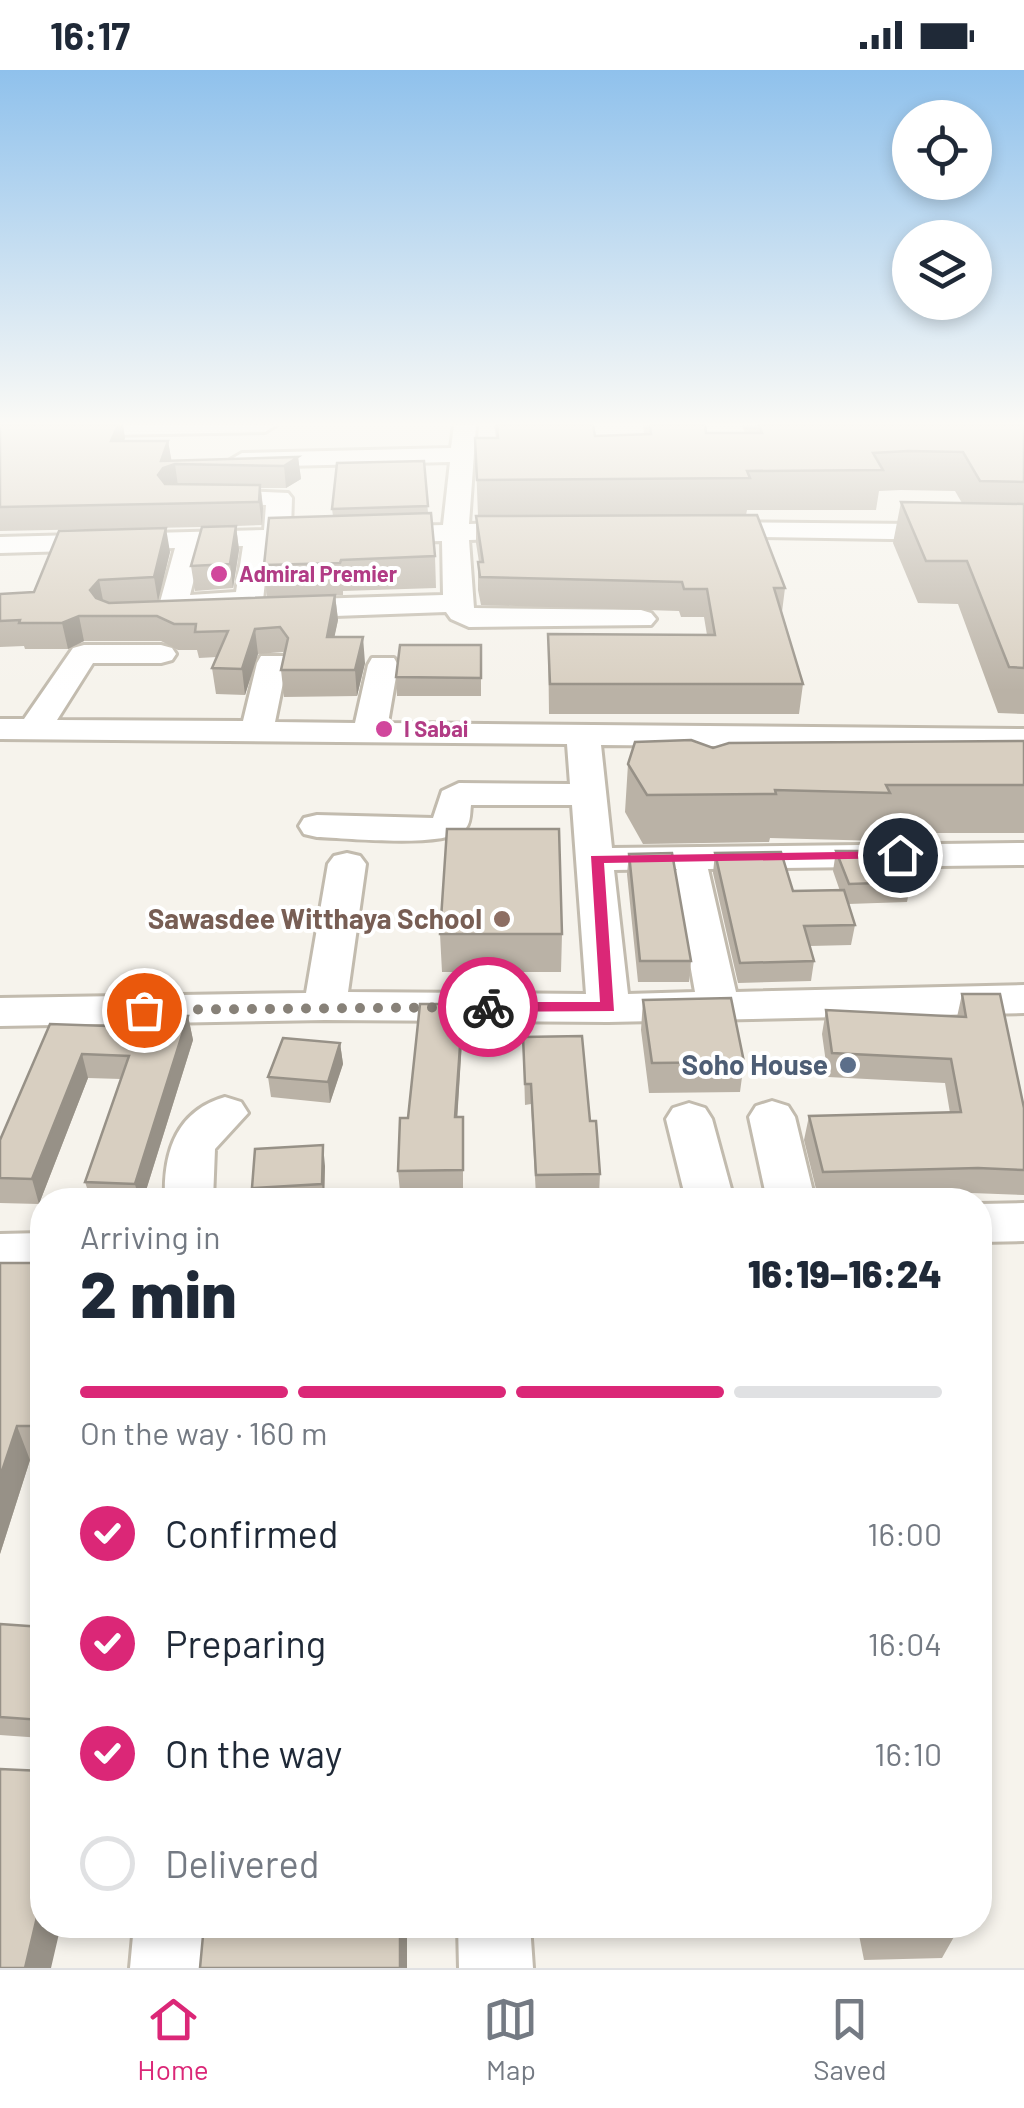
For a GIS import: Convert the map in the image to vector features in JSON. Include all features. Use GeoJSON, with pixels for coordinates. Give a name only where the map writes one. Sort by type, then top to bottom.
{"type":"FeatureCollection","features":[{"type":"Feature","properties":{"kind":"street"},"geometry":{"type":"LineString","coordinates":[[191,540],[174,602],[249,600],[276,514]]}},
{"type":"Feature","properties":{"kind":"street"},"geometry":{"type":"LineString","coordinates":[[456,514],[457,603],[461,613],[469,618],[641,620]]}},
{"type":"Feature","properties":{"kind":"street"},"geometry":{"type":"LineString","coordinates":[[687,529],[1024,533]]}},
{"type":"Feature","properties":{"kind":"street"},"geometry":{"type":"LineString","coordinates":[[0,545],[554,530]]}},
{"type":"Feature","properties":{"kind":"street"},"geometry":{"type":"LineString","coordinates":[[152,614],[457,603]]}},
{"type":"Feature","properties":{"kind":"street"},"geometry":{"type":"LineString","coordinates":[[35,728],[84,654],[161,654]]}},
{"type":"Feature","properties":{"kind":"street"},"geometry":{"type":"LineString","coordinates":[[257,730],[272,662]]}},
{"type":"Feature","properties":{"kind":"street"},"geometry":{"type":"LineString","coordinates":[[370,732],[382,665]]}},
{"type":"Feature","properties":{"kind":"street"},"geometry":{"type":"LineString","coordinates":[[0,729],[1024,739]]}},
{"type":"Feature","properties":{"kind":"street"},"geometry":{"type":"LineString","coordinates":[[583,733],[601,782],[596,859],[608,1008]]}},
{"type":"Feature","properties":{"kind":"street"},"geometry":{"type":"LineString","coordinates":[[317,826],[440,829],[451,823],[454,798],[459,794],[601,782]]}},
{"type":"Feature","properties":{"kind":"street"},"geometry":{"type":"LineString","coordinates":[[596,859],[712,861],[1024,854]]}},
{"type":"Feature","properties":{"kind":"street"},"geometry":{"type":"LineString","coordinates":[[712,861],[718,1004]]}},
{"type":"Feature","properties":{"kind":"street"},"geometry":{"type":"LineString","coordinates":[[325,1006],[347,864]]}},
{"type":"Feature","properties":{"kind":"street"},"geometry":{"type":"LineString","coordinates":[[0,1012],[325,1006],[608,1008],[1024,998]]}},
{"type":"Feature","properties":{"kind":"street"},"geometry":{"type":"LineString","coordinates":[[190,1188],[189,1152],[198,1132],[224,1112]]}},
{"type":"Feature","properties":{"kind":"street"},"geometry":{"type":"LineString","coordinates":[[772,1117],[787,1188]]}},
{"type":"Feature","properties":{"kind":"street"},"geometry":{"type":"LineString","coordinates":[[689,1120],[707,1188]]}},
{"type":"Feature","properties":{"kind":"street"},"geometry":{"type":"LineString","coordinates":[[992,1222],[1024,1222]]}},
{"type":"Feature","properties":{"kind":"street"},"geometry":{"type":"LineString","coordinates":[[0,1254],[30,1253]]}},
{"type":"Feature","properties":{"kind":"street"},"geometry":{"type":"LineString","coordinates":[[167,1968],[169,1938]]}},
{"type":"Feature","properties":{"kind":"street"},"geometry":{"type":"LineString","coordinates":[[495,1938],[496,1968]]}},
{"type":"Feature","properties":{"kind":"building"},"geometry":{"type":"Polygon","coordinates":[[[431,514],[435,556],[264,565],[269,518],[431,514]]]}},
{"type":"Feature","properties":{"kind":"building"},"geometry":{"type":"Polygon","coordinates":[[[906,514],[1024,514],[1024,668],[1009,667],[967,561],[926,561],[906,514]]]}},
{"type":"Feature","properties":{"kind":"building"},"geometry":{"type":"Polygon","coordinates":[[[757,515],[785,588],[774,588],[803,684],[550,684],[548,634],[715,635],[707,589],[684,589],[682,582],[480,577],[478,562],[483,562],[476,516],[757,515]]]}},
{"type":"Feature","properties":{"kind":"building"},"geometry":{"type":"Polygon","coordinates":[[[236,526],[230,564],[191,566],[202,527],[236,526]]]}},
{"type":"Feature","properties":{"kind":"building"},"geometry":{"type":"Polygon","coordinates":[[[166,528],[154,577],[99,580],[90,590],[96,598],[109,603],[335,595],[327,637],[363,637],[355,670],[281,670],[288,638],[280,627],[255,629],[242,669],[212,668],[228,631],[195,632],[196,624],[174,624],[157,616],[79,616],[62,623],[0,621],[0,594],[34,592],[59,531],[166,528]]]}},
{"type":"Feature","properties":{"kind":"building"},"geometry":{"type":"Polygon","coordinates":[[[400,645],[481,645],[481,678],[396,677],[400,645]]]}},
{"type":"Feature","properties":{"kind":"building"},"geometry":{"type":"Polygon","coordinates":[[[691,740],[713,748],[729,743],[1024,741],[1024,785],[886,785],[890,793],[775,790],[776,794],[647,795],[628,764],[635,742],[691,740]]]}},
{"type":"Feature","properties":{"kind":"building","name":"Sawasdee Witthaya School"},"geometry":{"type":"Polygon","coordinates":[[[447,829],[559,829],[562,934],[440,934],[447,829]]]}},
{"type":"Feature","properties":{"kind":"building"},"geometry":{"type":"Polygon","coordinates":[[[836,851],[897,851],[911,882],[849,884],[836,851]]]}},
{"type":"Feature","properties":{"kind":"building"},"geometry":{"type":"Polygon","coordinates":[[[781,852],[793,891],[844,890],[855,925],[804,926],[814,961],[740,963],[715,853],[781,852]]]}},
{"type":"Feature","properties":{"kind":"building"},"geometry":{"type":"Polygon","coordinates":[[[672,853],[691,961],[640,961],[629,854],[672,853]]]}},
{"type":"Feature","properties":{"kind":"building"},"geometry":{"type":"Polygon","coordinates":[[[962,994],[1000,994],[1024,1108],[1024,1170],[823,1172],[809,1116],[961,1112],[951,1059],[832,1053],[826,1010],[966,1017],[962,994]]]}},
{"type":"Feature","properties":{"kind":"building"},"geometry":{"type":"Polygon","coordinates":[[[731,998],[744,1062],[652,1063],[643,1000],[731,998]]]}},
{"type":"Feature","properties":{"kind":"building"},"geometry":{"type":"Polygon","coordinates":[[[420,1004],[463,1004],[455,1117],[463,1117],[463,1170],[398,1171],[400,1118],[408,1118],[420,1004]]]}},
{"type":"Feature","properties":{"kind":"building"},"geometry":{"type":"Polygon","coordinates":[[[141,1014],[188,1016],[135,1184],[85,1182],[129,1056],[82,1054],[32,1179],[0,1178],[0,1140],[50,1024],[136,1027],[141,1014]]]}},
{"type":"Feature","properties":{"kind":"building"},"geometry":{"type":"Polygon","coordinates":[[[582,1036],[590,1121],[596,1121],[600,1174],[536,1175],[531,1084],[525,1084],[523,1037],[582,1036]]]}},
{"type":"Feature","properties":{"kind":"building"},"geometry":{"type":"Polygon","coordinates":[[[283,1038],[340,1043],[328,1082],[268,1077],[283,1038]]]}},
{"type":"Feature","properties":{"kind":"building"},"geometry":{"type":"Polygon","coordinates":[[[323,1145],[322,1184],[252,1188],[255,1149],[323,1145]]]}},
{"type":"Feature","properties":{"kind":"building"},"geometry":{"type":"Polygon","coordinates":[[[0,1263],[30,1263],[30,1426],[17,1426],[0,1477],[0,1263]]]}},
{"type":"Feature","properties":{"kind":"building"},"geometry":{"type":"Polygon","coordinates":[[[0,1624],[30,1626],[30,1719],[0,1717],[0,1624]]]}},
{"type":"Feature","properties":{"kind":"building"},"geometry":{"type":"Polygon","coordinates":[[[0,1769],[30,1770],[32,1938],[25,1968],[0,1968],[0,1769]]]}},
{"type":"Feature","properties":{"kind":"building"},"geometry":{"type":"Polygon","coordinates":[[[203,1938],[400,1938],[400,1968],[200,1968],[203,1938]]]}},
{"type":"Feature","properties":{"kind":"way so far"},"geometry":{"type":"LineString","coordinates":[[144,1010],[488,1007]]}},
{"type":"Feature","properties":{"kind":"place","name":"Admiral Premier"},"geometry":{"type":"Point","coordinates":[219,574]}},
{"type":"Feature","properties":{"kind":"place","name":"I Sabai"},"geometry":{"type":"Point","coordinates":[384,729]}},
{"type":"Feature","properties":{"kind":"place","name":"Sawasdee Witthaya School"},"geometry":{"type":"Point","coordinates":[502,919]}},
{"type":"Feature","properties":{"kind":"place","name":"Soho House"},"geometry":{"type":"Point","coordinates":[848,1065]}},
{"type":"Feature","properties":{"kind":"route"},"geometry":{"type":"LineString","coordinates":[[488,1007],[608,1008],[596,859],[900,855]]}}]}
